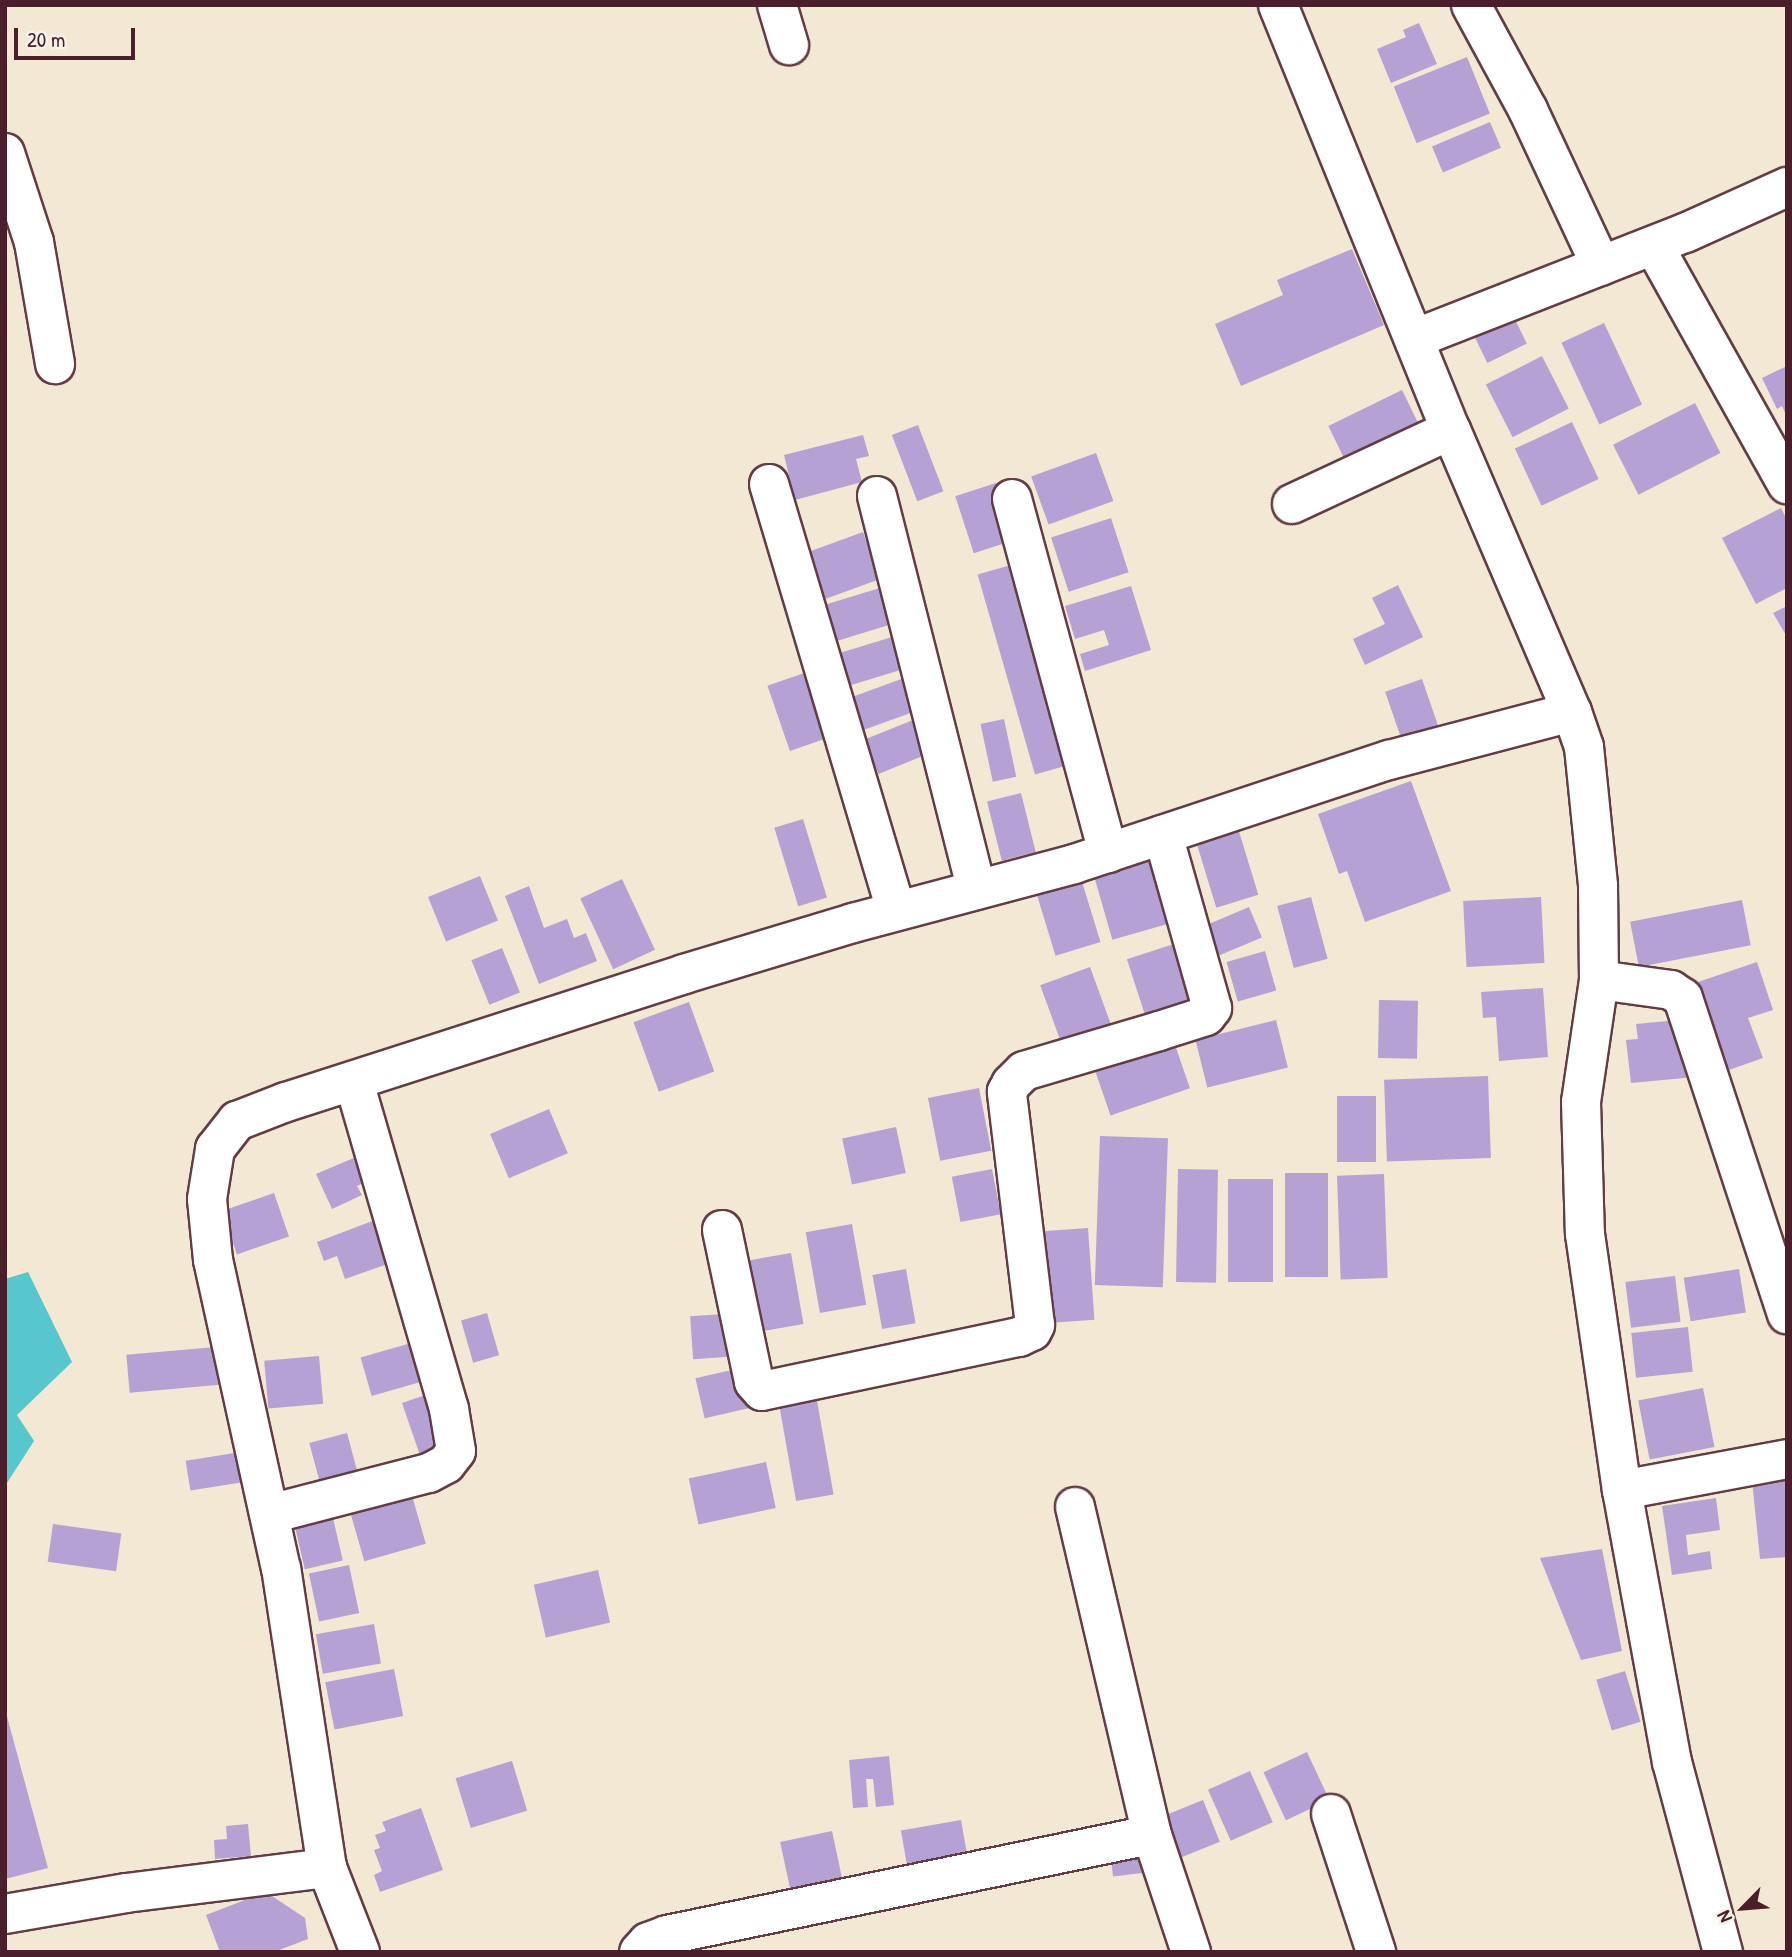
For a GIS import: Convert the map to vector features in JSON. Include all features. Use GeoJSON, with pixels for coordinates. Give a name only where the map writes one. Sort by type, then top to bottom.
{"type":"FeatureCollection","features":[{"type":"Feature","properties":{"kind":"street"},"geometry":{"type":"LineString","coordinates":[[777,5],[789,45]]}},
{"type":"Feature","properties":{"kind":"street"},"geometry":{"type":"LineString","coordinates":[[1278,5],[1451,430],[1572,712],[1584,747],[1598,886],[1599,980],[1581,1102],[1585,1234],[1622,1490],[1672,1762],[1723,1952]]}},
{"type":"Feature","properties":{"kind":"street"},"geometry":{"type":"LineString","coordinates":[[1471,5],[1528,110],[1601,266]]}},
{"type":"Feature","properties":{"kind":"street"},"geometry":{"type":"LineString","coordinates":[[5,153],[34,242],[55,364]]}},
{"type":"Feature","properties":{"kind":"street"},"geometry":{"type":"LineString","coordinates":[[1414,339],[1654,246],[1787,187]]}},
{"type":"Feature","properties":{"kind":"street"},"geometry":{"type":"LineString","coordinates":[[1654,246],[1787,484]]}},
{"type":"Feature","properties":{"kind":"street"},"geometry":{"type":"LineString","coordinates":[[1293,504],[1451,430]]}},
{"type":"Feature","properties":{"kind":"street"},"geometry":{"type":"LineString","coordinates":[[769,484],[896,911]]}},
{"type":"Feature","properties":{"kind":"street"},"geometry":{"type":"LineString","coordinates":[[877,496],[977,890]]}},
{"type":"Feature","properties":{"kind":"street"},"geometry":{"type":"LineString","coordinates":[[1012,499],[1108,853]]}},
{"type":"Feature","properties":{"kind":"street"},"geometry":{"type":"LineString","coordinates":[[360,1952],[327,1868],[282,1569],[214,1260],[207,1199],[215,1149],[237,1121],[286,1102],[684,974],[896,911],[1108,853],[1389,760],[1572,712]]}},
{"type":"Feature","properties":{"kind":"street"},"geometry":{"type":"LineString","coordinates":[[722,1230],[754,1382],[762,1391],[1019,1337],[1032,1331],[1035,1325],[1007,1092],[1011,1084],[1024,1071],[1171,1028],[1206,1016],[1212,1008],[1163,835]]}},
{"type":"Feature","properties":{"kind":"street"},"geometry":{"type":"LineString","coordinates":[[1599,980],[1671,990],[1683,998],[1787,1314]]}},
{"type":"Feature","properties":{"kind":"street"},"geometry":{"type":"LineString","coordinates":[[270,1514],[429,1473],[446,1464],[456,1451],[449,1409],[354,1082]]}},
{"type":"Feature","properties":{"kind":"street"},"geometry":{"type":"LineString","coordinates":[[1622,1490],[1787,1459]]}},
{"type":"Feature","properties":{"kind":"street"},"geometry":{"type":"LineString","coordinates":[[1075,1507],[1152,1835],[1191,1952]]}},
{"type":"Feature","properties":{"kind":"street"},"geometry":{"type":"LineString","coordinates":[[1331,1814],[1376,1952]]}},
{"type":"Feature","properties":{"kind":"street"},"geometry":{"type":"LineString","coordinates":[[639,1952],[648,1942],[667,1935],[1152,1835]]}},
{"type":"Feature","properties":{"kind":"street"},"geometry":{"type":"LineString","coordinates":[[5,1914],[126,1893],[327,1868]]}},
{"type":"Feature","properties":{"kind":"water"},"geometry":{"type":"Polygon","coordinates":[[[28,1272],[72,1362],[17,1415],[34,1441],[5,1486],[5,1279],[28,1272]]]}},
{"type":"Feature","properties":{"kind":"building"},"geometry":{"type":"Polygon","coordinates":[[[1419,23],[1437,64],[1391,83],[1377,49],[1406,37],[1403,30],[1419,23]]]}},
{"type":"Feature","properties":{"kind":"building"},"geometry":{"type":"Polygon","coordinates":[[[1467,57],[1490,114],[1417,143],[1394,87],[1467,57]]]}},
{"type":"Feature","properties":{"kind":"building"},"geometry":{"type":"Polygon","coordinates":[[[1490,122],[1501,148],[1443,172],[1432,147],[1490,122]]]}},
{"type":"Feature","properties":{"kind":"building"},"geometry":{"type":"Polygon","coordinates":[[[1352,249],[1384,325],[1241,386],[1215,324],[1283,295],[1277,280],[1352,249]]]}},
{"type":"Feature","properties":{"kind":"building"},"geometry":{"type":"Polygon","coordinates":[[[1508,305],[1527,344],[1487,363],[1468,324],[1508,305]]]}},
{"type":"Feature","properties":{"kind":"building"},"geometry":{"type":"Polygon","coordinates":[[[1604,323],[1642,405],[1599,424],[1561,343],[1604,323]]]}},
{"type":"Feature","properties":{"kind":"building"},"geometry":{"type":"Polygon","coordinates":[[[1542,356],[1569,409],[1513,437],[1486,385],[1542,356]]]}},
{"type":"Feature","properties":{"kind":"building"},"geometry":{"type":"Polygon","coordinates":[[[1787,366],[1787,417],[1782,406],[1777,409],[1762,378],[1787,366]]]}},
{"type":"Feature","properties":{"kind":"building"},"geometry":{"type":"Polygon","coordinates":[[[1402,390],[1424,436],[1351,472],[1328,426],[1402,390]]]}},
{"type":"Feature","properties":{"kind":"building"},"geometry":{"type":"Polygon","coordinates":[[[1695,403],[1720,453],[1638,495],[1613,445],[1695,403]]]}},
{"type":"Feature","properties":{"kind":"building"},"geometry":{"type":"Polygon","coordinates":[[[1572,422],[1599,479],[1542,506],[1515,449],[1572,422]]]}},
{"type":"Feature","properties":{"kind":"building"},"geometry":{"type":"Polygon","coordinates":[[[918,425],[943,491],[917,501],[892,435],[918,425]]]}},
{"type":"Feature","properties":{"kind":"building"},"geometry":{"type":"Polygon","coordinates":[[[863,435],[869,456],[856,459],[862,482],[795,500],[784,455],[863,435]]]}},
{"type":"Feature","properties":{"kind":"building"},"geometry":{"type":"Polygon","coordinates":[[[1096,453],[1113,501],[1049,525],[1031,477],[1096,453]]]}},
{"type":"Feature","properties":{"kind":"building"},"geometry":{"type":"Polygon","coordinates":[[[999,482],[1018,539],[974,553],[955,496],[999,482]]]}},
{"type":"Feature","properties":{"kind":"building"},"geometry":{"type":"Polygon","coordinates":[[[1781,508],[1787,520],[1787,588],[1756,604],[1722,538],[1781,508]]]}},
{"type":"Feature","properties":{"kind":"building"},"geometry":{"type":"Polygon","coordinates":[[[1111,518],[1129,572],[1069,592],[1051,537],[1111,518]]]}},
{"type":"Feature","properties":{"kind":"building"},"geometry":{"type":"Polygon","coordinates":[[[863,532],[880,579],[825,599],[808,552],[863,532]]]}},
{"type":"Feature","properties":{"kind":"building"},"geometry":{"type":"Polygon","coordinates":[[[1018,563],[1075,763],[1035,775],[978,575],[1018,563]]]}},
{"type":"Feature","properties":{"kind":"building"},"geometry":{"type":"Polygon","coordinates":[[[893,584],[904,620],[835,641],[824,605],[893,584]]]}},
{"type":"Feature","properties":{"kind":"building"},"geometry":{"type":"Polygon","coordinates":[[[1398,585],[1423,637],[1365,665],[1353,639],[1385,624],[1372,598],[1398,585]]]}},
{"type":"Feature","properties":{"kind":"building"},"geometry":{"type":"Polygon","coordinates":[[[1131,586],[1151,650],[1085,671],[1080,654],[1109,645],[1104,630],[1075,639],[1065,606],[1131,586]]]}},
{"type":"Feature","properties":{"kind":"building"},"geometry":{"type":"Polygon","coordinates":[[[1787,606],[1787,637],[1773,613],[1787,606]]]}},
{"type":"Feature","properties":{"kind":"building"},"geometry":{"type":"Polygon","coordinates":[[[902,634],[912,667],[843,688],[833,655],[902,634]]]}},
{"type":"Feature","properties":{"kind":"building"},"geometry":{"type":"Polygon","coordinates":[[[810,671],[832,736],[790,751],[767,686],[810,671]]]}},
{"type":"Feature","properties":{"kind":"building"},"geometry":{"type":"Polygon","coordinates":[[[915,674],[927,707],[856,733],[845,700],[915,674]]]}},
{"type":"Feature","properties":{"kind":"building"},"geometry":{"type":"Polygon","coordinates":[[[1422,679],[1441,735],[1404,747],[1385,692],[1422,679]]]}},
{"type":"Feature","properties":{"kind":"building"},"geometry":{"type":"Polygon","coordinates":[[[923,716],[937,750],[878,774],[865,740],[923,716]]]}},
{"type":"Feature","properties":{"kind":"building"},"geometry":{"type":"Polygon","coordinates":[[[1004,719],[1016,777],[993,782],[981,724],[1004,719]]]}},
{"type":"Feature","properties":{"kind":"building"},"geometry":{"type":"Polygon","coordinates":[[[1411,781],[1451,891],[1365,922],[1347,871],[1339,874],[1318,814],[1411,781]]]}},
{"type":"Feature","properties":{"kind":"building"},"geometry":{"type":"Polygon","coordinates":[[[1021,793],[1036,852],[1002,861],[987,801],[1021,793]]]}},
{"type":"Feature","properties":{"kind":"building"},"geometry":{"type":"Polygon","coordinates":[[[803,819],[827,897],[798,906],[774,828],[803,819]]]}},
{"type":"Feature","properties":{"kind":"building"},"geometry":{"type":"Polygon","coordinates":[[[1237,825],[1258,895],[1216,908],[1195,838],[1237,825]]]}},
{"type":"Feature","properties":{"kind":"building"},"geometry":{"type":"Polygon","coordinates":[[[1151,857],[1170,923],[1112,940],[1093,874],[1151,857]]]}},
{"type":"Feature","properties":{"kind":"building"},"geometry":{"type":"Polygon","coordinates":[[[1080,875],[1100,942],[1056,956],[1035,889],[1080,875]]]}},
{"type":"Feature","properties":{"kind":"building"},"geometry":{"type":"Polygon","coordinates":[[[480,876],[498,921],[446,941],[428,897],[480,876]]]}},
{"type":"Feature","properties":{"kind":"building"},"geometry":{"type":"Polygon","coordinates":[[[622,879],[655,950],[613,969],[580,898],[622,879]]]}},
{"type":"Feature","properties":{"kind":"building"},"geometry":{"type":"Polygon","coordinates":[[[529,886],[544,928],[567,919],[574,938],[586,933],[597,961],[539,984],[505,896],[529,886]]]}},
{"type":"Feature","properties":{"kind":"building"},"geometry":{"type":"Polygon","coordinates":[[[1311,897],[1328,959],[1294,968],[1277,906],[1311,897]]]}},
{"type":"Feature","properties":{"kind":"building"},"geometry":{"type":"Polygon","coordinates":[[[1541,897],[1544,963],[1467,967],[1463,901],[1541,897]]]}},
{"type":"Feature","properties":{"kind":"building"},"geometry":{"type":"Polygon","coordinates":[[[1742,900],[1751,945],[1639,967],[1630,922],[1742,900]]]}},
{"type":"Feature","properties":{"kind":"building"},"geometry":{"type":"Polygon","coordinates":[[[1249,907],[1262,937],[1220,955],[1207,925],[1249,907]]]}},
{"type":"Feature","properties":{"kind":"building"},"geometry":{"type":"Polygon","coordinates":[[[1183,941],[1202,1001],[1146,1019],[1127,959],[1183,941]]]}},
{"type":"Feature","properties":{"kind":"building"},"geometry":{"type":"Polygon","coordinates":[[[502,948],[520,993],[489,1005],[471,960],[502,948]]]}},
{"type":"Feature","properties":{"kind":"building"},"geometry":{"type":"Polygon","coordinates":[[[1265,951],[1276,990],[1238,1001],[1227,962],[1265,951]]]}},
{"type":"Feature","properties":{"kind":"building"},"geometry":{"type":"Polygon","coordinates":[[[1757,962],[1773,1010],[1748,1018],[1763,1058],[1729,1070],[1698,982],[1757,962]]]}},
{"type":"Feature","properties":{"kind":"building"},"geometry":{"type":"Polygon","coordinates":[[[1090,967],[1112,1028],[1062,1046],[1040,985],[1090,967]]]}},
{"type":"Feature","properties":{"kind":"building"},"geometry":{"type":"Polygon","coordinates":[[[1543,988],[1548,1057],[1499,1061],[1496,1017],[1483,1018],[1481,992],[1543,988]]]}},
{"type":"Feature","properties":{"kind":"building"},"geometry":{"type":"Polygon","coordinates":[[[1379,1000],[1418,1001],[1417,1059],[1378,1058],[1379,1000]]]}},
{"type":"Feature","properties":{"kind":"building"},"geometry":{"type":"Polygon","coordinates":[[[689,1002],[714,1072],[659,1092],[634,1022],[689,1002]]]}},
{"type":"Feature","properties":{"kind":"building"},"geometry":{"type":"Polygon","coordinates":[[[1689,1019],[1695,1077],[1631,1083],[1626,1040],[1638,1039],[1636,1024],[1689,1019]]]}},
{"type":"Feature","properties":{"kind":"building"},"geometry":{"type":"Polygon","coordinates":[[[1276,1020],[1288,1068],[1207,1088],[1195,1040],[1276,1020]]]}},
{"type":"Feature","properties":{"kind":"building"},"geometry":{"type":"Polygon","coordinates":[[[1173,1039],[1190,1088],[1111,1116],[1094,1066],[1173,1039]]]}},
{"type":"Feature","properties":{"kind":"building"},"geometry":{"type":"Polygon","coordinates":[[[1488,1076],[1491,1158],[1387,1162],[1384,1080],[1488,1076]]]}},
{"type":"Feature","properties":{"kind":"building"},"geometry":{"type":"Polygon","coordinates":[[[979,1088],[991,1151],[940,1161],[928,1098],[979,1088]]]}},
{"type":"Feature","properties":{"kind":"building"},"geometry":{"type":"Polygon","coordinates":[[[1337,1096],[1376,1096],[1376,1162],[1337,1162],[1337,1096]]]}},
{"type":"Feature","properties":{"kind":"building"},"geometry":{"type":"Polygon","coordinates":[[[549,1109],[568,1153],[509,1178],[490,1134],[549,1109]]]}},
{"type":"Feature","properties":{"kind":"building"},"geometry":{"type":"Polygon","coordinates":[[[896,1127],[906,1173],[852,1184],[842,1138],[896,1127]]]}},
{"type":"Feature","properties":{"kind":"building"},"geometry":{"type":"Polygon","coordinates":[[[1100,1136],[1168,1138],[1163,1287],[1095,1285],[1100,1136]]]}},
{"type":"Feature","properties":{"kind":"building"},"geometry":{"type":"Polygon","coordinates":[[[363,1154],[374,1178],[357,1186],[362,1195],[332,1209],[316,1174],[363,1154]]]}},
{"type":"Feature","properties":{"kind":"building"},"geometry":{"type":"Polygon","coordinates":[[[992,1169],[1001,1214],[961,1222],[952,1177],[992,1169]]]}},
{"type":"Feature","properties":{"kind":"building"},"geometry":{"type":"Polygon","coordinates":[[[1178,1169],[1218,1170],[1216,1283],[1176,1282],[1178,1169]]]}},
{"type":"Feature","properties":{"kind":"building"},"geometry":{"type":"Polygon","coordinates":[[[1285,1173],[1328,1173],[1328,1277],[1285,1277],[1285,1173]]]}},
{"type":"Feature","properties":{"kind":"building"},"geometry":{"type":"Polygon","coordinates":[[[1384,1174],[1388,1278],[1341,1280],[1337,1176],[1384,1174]]]}},
{"type":"Feature","properties":{"kind":"building"},"geometry":{"type":"Polygon","coordinates":[[[1228,1179],[1273,1179],[1273,1282],[1228,1282],[1228,1179]]]}},
{"type":"Feature","properties":{"kind":"building"},"geometry":{"type":"Polygon","coordinates":[[[274,1193],[289,1236],[237,1254],[222,1211],[274,1193]]]}},
{"type":"Feature","properties":{"kind":"building"},"geometry":{"type":"Polygon","coordinates":[[[383,1217],[399,1260],[345,1279],[337,1256],[324,1261],[317,1242],[383,1217]]]}},
{"type":"Feature","properties":{"kind":"building"},"geometry":{"type":"Polygon","coordinates":[[[852,1224],[866,1305],[820,1313],[806,1232],[852,1224]]]}},
{"type":"Feature","properties":{"kind":"building"},"geometry":{"type":"Polygon","coordinates":[[[1088,1228],[1094,1320],[1042,1323],[1035,1232],[1088,1228]]]}},
{"type":"Feature","properties":{"kind":"building"},"geometry":{"type":"Polygon","coordinates":[[[791,1253],[804,1324],[758,1332],[746,1261],[791,1253]]]}},
{"type":"Feature","properties":{"kind":"building"},"geometry":{"type":"Polygon","coordinates":[[[906,1269],[916,1323],[882,1329],[873,1275],[906,1269]]]}},
{"type":"Feature","properties":{"kind":"building"},"geometry":{"type":"Polygon","coordinates":[[[1739,1269],[1746,1312],[1691,1321],[1684,1278],[1739,1269]]]}},
{"type":"Feature","properties":{"kind":"building"},"geometry":{"type":"Polygon","coordinates":[[[1675,1276],[1681,1322],[1631,1328],[1625,1282],[1675,1276]]]}},
{"type":"Feature","properties":{"kind":"building"},"geometry":{"type":"Polygon","coordinates":[[[487,1313],[499,1355],[473,1363],[461,1320],[487,1313]]]}},
{"type":"Feature","properties":{"kind":"building"},"geometry":{"type":"Polygon","coordinates":[[[738,1313],[741,1356],[693,1359],[690,1316],[738,1313]]]}},
{"type":"Feature","properties":{"kind":"building"},"geometry":{"type":"Polygon","coordinates":[[[1688,1327],[1693,1372],[1636,1378],[1631,1333],[1688,1327]]]}},
{"type":"Feature","properties":{"kind":"building"},"geometry":{"type":"Polygon","coordinates":[[[425,1339],[436,1377],[372,1396],[361,1357],[425,1339]]]}},
{"type":"Feature","properties":{"kind":"building"},"geometry":{"type":"Polygon","coordinates":[[[216,1347],[219,1385],[130,1393],[126,1355],[216,1347]]]}},
{"type":"Feature","properties":{"kind":"building"},"geometry":{"type":"Polygon","coordinates":[[[319,1356],[323,1404],[268,1409],[264,1361],[319,1356]]]}},
{"type":"Feature","properties":{"kind":"building"},"geometry":{"type":"Polygon","coordinates":[[[749,1366],[758,1406],[705,1418],[695,1378],[749,1366]]]}},
{"type":"Feature","properties":{"kind":"building"},"geometry":{"type":"Polygon","coordinates":[[[1703,1388],[1714,1447],[1650,1459],[1638,1401],[1703,1388]]]}},
{"type":"Feature","properties":{"kind":"building"},"geometry":{"type":"Polygon","coordinates":[[[437,1391],[455,1444],[420,1456],[402,1403],[437,1391]]]}},
{"type":"Feature","properties":{"kind":"building"},"geometry":{"type":"Polygon","coordinates":[[[816,1395],[834,1494],[796,1501],[779,1402],[816,1395]]]}},
{"type":"Feature","properties":{"kind":"building"},"geometry":{"type":"Polygon","coordinates":[[[347,1433],[360,1480],[322,1490],[309,1443],[347,1433]]]}},
{"type":"Feature","properties":{"kind":"building"},"geometry":{"type":"Polygon","coordinates":[[[241,1452],[246,1482],[190,1490],[186,1461],[241,1452]]]}},
{"type":"Feature","properties":{"kind":"building"},"geometry":{"type":"Polygon","coordinates":[[[766,1462],[776,1508],[698,1524],[689,1478],[766,1462]]]}},
{"type":"Feature","properties":{"kind":"building"},"geometry":{"type":"Polygon","coordinates":[[[1787,1477],[1787,1557],[1760,1559],[1752,1480],[1787,1477]]]}},
{"type":"Feature","properties":{"kind":"building"},"geometry":{"type":"Polygon","coordinates":[[[409,1485],[426,1544],[364,1561],[347,1503],[409,1485]]]}},
{"type":"Feature","properties":{"kind":"building"},"geometry":{"type":"Polygon","coordinates":[[[1716,1498],[1720,1530],[1686,1535],[1688,1555],[1710,1551],[1712,1569],[1672,1575],[1662,1506],[1716,1498]]]}},
{"type":"Feature","properties":{"kind":"building"},"geometry":{"type":"Polygon","coordinates":[[[330,1505],[343,1561],[305,1569],[292,1514],[330,1505]]]}},
{"type":"Feature","properties":{"kind":"building"},"geometry":{"type":"Polygon","coordinates":[[[53,1524],[121,1534],[116,1571],[48,1562],[53,1524]]]}},
{"type":"Feature","properties":{"kind":"building"},"geometry":{"type":"Polygon","coordinates":[[[1602,1549],[1622,1651],[1581,1660],[1540,1558],[1602,1549]]]}},
{"type":"Feature","properties":{"kind":"building"},"geometry":{"type":"Polygon","coordinates":[[[349,1565],[359,1613],[319,1621],[309,1574],[349,1565]]]}},
{"type":"Feature","properties":{"kind":"building"},"geometry":{"type":"Polygon","coordinates":[[[598,1570],[610,1623],[546,1637],[534,1585],[598,1570]]]}},
{"type":"Feature","properties":{"kind":"building"},"geometry":{"type":"Polygon","coordinates":[[[374,1624],[381,1663],[323,1674],[316,1634],[374,1624]]]}},
{"type":"Feature","properties":{"kind":"building"},"geometry":{"type":"Polygon","coordinates":[[[394,1669],[403,1716],[334,1729],[325,1682],[394,1669]]]}},
{"type":"Feature","properties":{"kind":"building"},"geometry":{"type":"Polygon","coordinates":[[[1625,1671],[1640,1722],[1612,1730],[1596,1680],[1625,1671]]]}},
{"type":"Feature","properties":{"kind":"building"},"geometry":{"type":"Polygon","coordinates":[[[5,1709],[48,1868],[5,1879],[5,1709]]]}},
{"type":"Feature","properties":{"kind":"building"},"geometry":{"type":"Polygon","coordinates":[[[1307,1752],[1329,1800],[1286,1820],[1263,1772],[1307,1752]]]}},
{"type":"Feature","properties":{"kind":"building"},"geometry":{"type":"Polygon","coordinates":[[[889,1756],[894,1805],[876,1807],[873,1779],[866,1779],[868,1807],[853,1808],[849,1760],[889,1756]]]}},
{"type":"Feature","properties":{"kind":"building"},"geometry":{"type":"Polygon","coordinates":[[[512,1761],[527,1811],[471,1828],[456,1778],[512,1761]]]}},
{"type":"Feature","properties":{"kind":"building"},"geometry":{"type":"Polygon","coordinates":[[[1250,1771],[1273,1822],[1231,1841],[1208,1790],[1250,1771]]]}},
{"type":"Feature","properties":{"kind":"building"},"geometry":{"type":"Polygon","coordinates":[[[1203,1800],[1220,1842],[1181,1857],[1164,1816],[1203,1800]]]}},
{"type":"Feature","properties":{"kind":"building"},"geometry":{"type":"Polygon","coordinates":[[[421,1808],[443,1870],[380,1892],[374,1875],[382,1871],[374,1850],[380,1848],[375,1835],[386,1831],[382,1822],[421,1808]]]}},
{"type":"Feature","properties":{"kind":"building"},"geometry":{"type":"Polygon","coordinates":[[[961,1820],[969,1865],[909,1876],[901,1831],[961,1820]]]}},
{"type":"Feature","properties":{"kind":"building"},"geometry":{"type":"Polygon","coordinates":[[[248,1824],[251,1856],[215,1859],[214,1840],[227,1839],[226,1826],[248,1824]]]}},
{"type":"Feature","properties":{"kind":"building"},"geometry":{"type":"Polygon","coordinates":[[[832,1831],[844,1886],[792,1897],[780,1842],[832,1831]]]}},
{"type":"Feature","properties":{"kind":"building"},"geometry":{"type":"Polygon","coordinates":[[[1148,1841],[1152,1872],[1113,1877],[1109,1846],[1148,1841]]]}},
{"type":"Feature","properties":{"kind":"building"},"geometry":{"type":"Polygon","coordinates":[[[266,1892],[305,1918],[308,1939],[274,1952],[220,1952],[206,1915],[266,1892]]]}}]}
